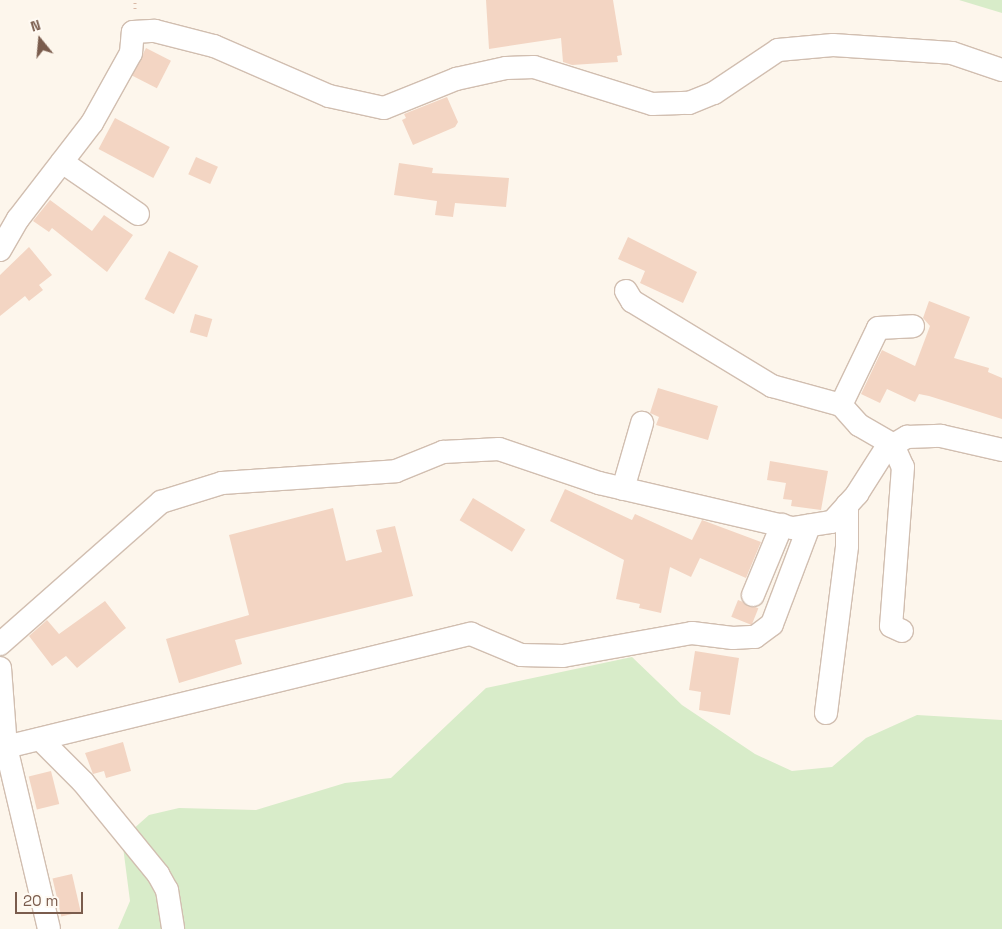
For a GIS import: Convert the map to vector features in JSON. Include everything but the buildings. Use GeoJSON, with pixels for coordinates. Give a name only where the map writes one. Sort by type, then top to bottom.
{"type":"FeatureCollection","features":[{"type":"Feature","properties":{"kind":"street"},"geometry":{"type":"LineString","coordinates":[[0,250],[92,123],[131,52],[134,32],[155,31],[214,46],[329,96],[384,108],[456,79],[506,68],[534,67],[652,104],[689,103],[714,93],[778,50],[833,45],[952,54],[1002,70]]}},
{"type":"Feature","properties":{"kind":"street"},"geometry":{"type":"LineString","coordinates":[[62,162],[138,214]]}},
{"type":"Feature","properties":{"kind":"street"},"geometry":{"type":"LineString","coordinates":[[626,291],[632,301],[772,386],[841,406],[859,425],[893,445],[903,467],[891,626],[902,631]]}},
{"type":"Feature","properties":{"kind":"street"},"geometry":{"type":"LineString","coordinates":[[841,406],[878,328],[913,326]]}},
{"type":"Feature","properties":{"kind":"street"},"geometry":{"type":"LineString","coordinates":[[623,488],[642,423]]}},
{"type":"Feature","properties":{"kind":"street"},"geometry":{"type":"LineString","coordinates":[[0,644],[161,502],[222,483],[396,471],[443,452],[499,448],[623,488],[782,525],[809,526],[832,522],[847,505],[885,450],[907,437],[942,436],[1002,450]]}},
{"type":"Feature","properties":{"kind":"street"},"geometry":{"type":"LineString","coordinates":[[826,713],[847,546],[847,505]]}},
{"type":"Feature","properties":{"kind":"street"},"geometry":{"type":"LineString","coordinates":[[753,595],[782,525]]}},
{"type":"Feature","properties":{"kind":"street"},"geometry":{"type":"LineString","coordinates":[[6,746],[471,634],[521,655],[563,656],[692,633],[733,638],[756,637],[772,624],[809,526]]}},
{"type":"Feature","properties":{"kind":"street"},"geometry":{"type":"LineString","coordinates":[[0,668],[6,746],[49,929]]}},
{"type":"Feature","properties":{"kind":"street"},"geometry":{"type":"LineString","coordinates":[[40,738],[83,782],[158,874],[167,890],[173,929]]}},
{"type":"Feature","properties":{"kind":"green space"},"geometry":{"type":"Polygon","coordinates":[[[959,0],[1002,0],[1002,13],[959,0]]]}},
{"type":"Feature","properties":{"kind":"green space"},"geometry":{"type":"Polygon","coordinates":[[[632,657],[682,705],[755,754],[792,771],[832,767],[866,738],[917,715],[1002,720],[1002,929],[118,929],[130,901],[122,839],[149,815],[179,808],[256,810],[345,783],[391,778],[486,688],[632,657]]]}}]}
